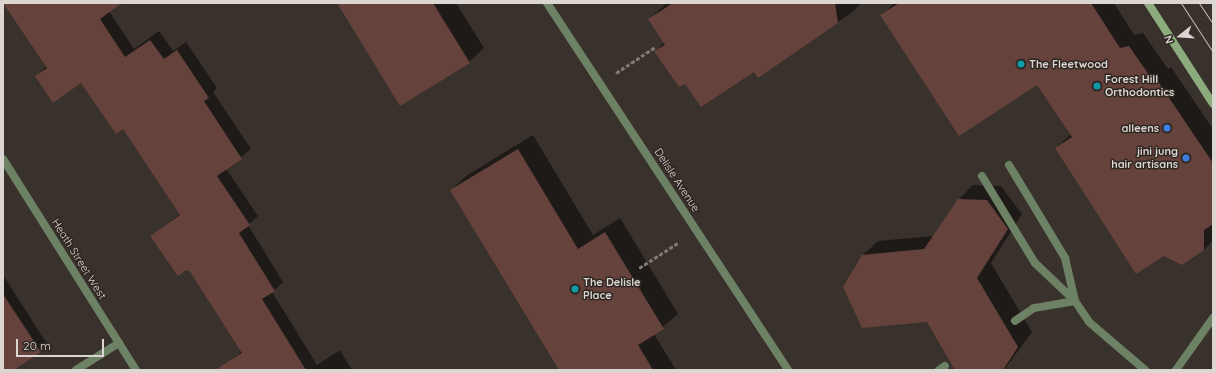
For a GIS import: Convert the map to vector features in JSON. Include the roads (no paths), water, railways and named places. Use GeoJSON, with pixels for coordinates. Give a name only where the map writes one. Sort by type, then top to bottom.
{"type":"FeatureCollection","features":[{"type":"Feature","properties":{"kind":"main road"},"geometry":{"type":"LineString","coordinates":[[1148,3],[1213,104]]}},
{"type":"Feature","properties":{"kind":"street","name":"Delisle Avenue"},"geometry":{"type":"LineString","coordinates":[[547,3],[788,370]]}},
{"type":"Feature","properties":{"kind":"street","name":"Heath Street West"},"geometry":{"type":"LineString","coordinates":[[3,159],[136,370]]}},
{"type":"Feature","properties":{"kind":"street"},"geometry":{"type":"LineString","coordinates":[[1009,165],[1064,258],[1075,301]]}},
{"type":"Feature","properties":{"kind":"street"},"geometry":{"type":"LineString","coordinates":[[982,176],[1035,263],[1075,301],[1089,322],[1144,370]]}},
{"type":"Feature","properties":{"kind":"street"},"geometry":{"type":"LineString","coordinates":[[1015,321],[1034,308],[1075,301]]}},
{"type":"Feature","properties":{"kind":"street"},"geometry":{"type":"LineString","coordinates":[[1176,370],[1213,318]]}},
{"type":"Feature","properties":{"kind":"street"},"geometry":{"type":"LineString","coordinates":[[76,370],[119,343]]}},
{"type":"Feature","properties":{"kind":"tram line"},"geometry":{"type":"LineString","coordinates":[[1181,3],[1213,52]]}},
{"type":"Feature","properties":{"kind":"tram line"},"geometry":{"type":"LineString","coordinates":[[1199,3],[1213,24]]}},
{"type":"Feature","properties":{"kind":"place","name":"The Fleetwood"},"geometry":{"type":"Point","coordinates":[1021,64]}},
{"type":"Feature","properties":{"kind":"place","name":"Forest Hill Orthodontics"},"geometry":{"type":"Point","coordinates":[1097,86]}},
{"type":"Feature","properties":{"kind":"place","name":"alleens"},"geometry":{"type":"Point","coordinates":[1167,128]}},
{"type":"Feature","properties":{"kind":"place","name":"jini jung hair artisans"},"geometry":{"type":"Point","coordinates":[1186,158]}},
{"type":"Feature","properties":{"kind":"place","name":"The Delisle Place"},"geometry":{"type":"Point","coordinates":[575,289]}}]}
